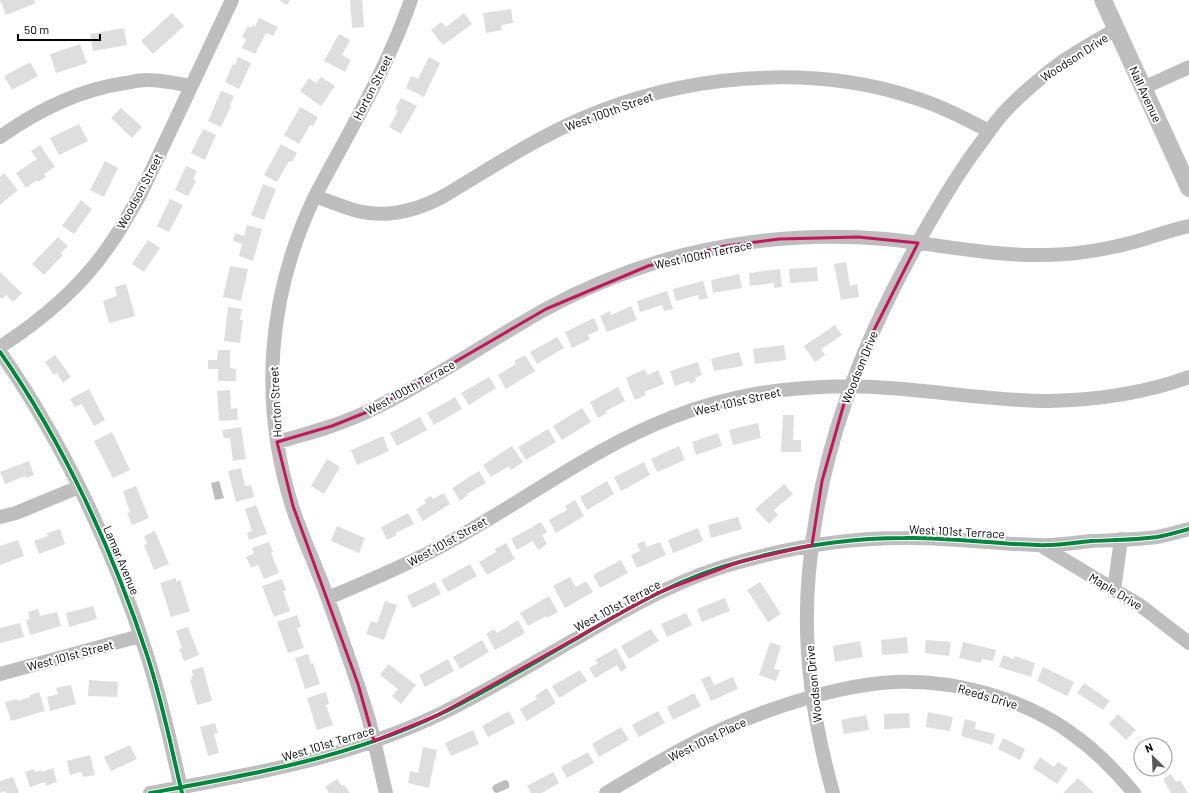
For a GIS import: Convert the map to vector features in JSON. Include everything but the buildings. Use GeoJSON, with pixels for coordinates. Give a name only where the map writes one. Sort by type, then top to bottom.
{"type":"FeatureCollection","features":[{"type":"Feature","properties":{"kind":"main road","name":"Nall Avenue"},"geometry":{"type":"LineString","coordinates":[[1103,0],[1189,188]]}},
{"type":"Feature","properties":{"kind":"street","name":"Woodson Street"},"geometry":{"type":"LineString","coordinates":[[0,347],[25,331],[54,307],[82,280],[106,251],[140,195],[232,0]]}},
{"type":"Feature","properties":{"kind":"street","name":"Horton Street"},"geometry":{"type":"LineString","coordinates":[[386,793],[374,741],[358,684],[328,598],[293,506],[282,470],[274,419],[272,379],[275,329],[281,290],[292,250],[315,196],[386,62],[400,31],[411,0]]}},
{"type":"Feature","properties":{"kind":"street","name":"Woodson Drive"},"geometry":{"type":"LineString","coordinates":[[833,793],[816,721],[809,663],[809,574],[822,481],[836,427],[851,386],[872,334],[896,282],[934,213],[968,159],[1008,108],[1034,84],[1062,62],[1116,29]]}},
{"type":"Feature","properties":{"kind":"street"},"geometry":{"type":"LineString","coordinates":[[1143,88],[1189,66]]}},
{"type":"Feature","properties":{"kind":"street","name":"West 100th Street"},"geometry":{"type":"LineString","coordinates":[[315,196],[353,210],[364,212],[384,214],[407,211],[444,196],[549,134],[581,119],[624,103],[661,92],[697,84],[743,79],[790,77],[833,80],[873,87],[912,96],[946,110],[989,131]]}},
{"type":"Feature","properties":{"kind":"street"},"geometry":{"type":"LineString","coordinates":[[0,137],[22,121],[49,107],[69,98],[102,87],[144,80],[161,80],[191,86]]}},
{"type":"Feature","properties":{"kind":"street","name":"West 100th Terrace"},"geometry":{"type":"LineString","coordinates":[[277,442],[332,426],[372,410],[408,391],[546,309],[594,286],[648,266],[684,255],[725,246],[779,239],[858,237],[1020,254],[1045,255],[1097,251],[1136,242],[1169,230],[1189,226]]}},
{"type":"Feature","properties":{"kind":"street","name":"Lamar Avenue"},"geometry":{"type":"LineString","coordinates":[[0,352],[11,367],[46,426],[79,487],[108,549],[147,656],[165,719],[182,790]]}},
{"type":"Feature","properties":{"kind":"street","name":"West 101st Street"},"geometry":{"type":"LineString","coordinates":[[328,598],[414,561],[460,536],[607,448],[673,417],[708,405],[796,388],[851,386],[1020,400],[1048,401],[1087,399],[1123,394],[1156,387],[1189,377]]}},
{"type":"Feature","properties":{"kind":"street"},"geometry":{"type":"LineString","coordinates":[[0,517],[16,513],[79,487]]}},
{"type":"Feature","properties":{"kind":"street","name":"West 101st Terrace"},"geometry":{"type":"LineString","coordinates":[[150,793],[182,790],[308,762],[398,732],[438,715],[495,686],[628,608],[657,593],[696,576],[739,562],[781,551],[812,545],[864,539],[907,538],[1040,545],[1158,537],[1189,529]]}},
{"type":"Feature","properties":{"kind":"street"},"geometry":{"type":"LineString","coordinates":[[1114,590],[1122,539]]}},
{"type":"Feature","properties":{"kind":"street","name":"Maple Drive"},"geometry":{"type":"LineString","coordinates":[[1040,545],[1147,611],[1189,643]]}},
{"type":"Feature","properties":{"kind":"street","name":"West 101st Street"},"geometry":{"type":"LineString","coordinates":[[0,674],[140,636]]}},
{"type":"Feature","properties":{"kind":"street","name":"Reeds Drive"},"geometry":{"type":"LineString","coordinates":[[813,698],[838,690],[894,682],[956,686],[1011,701],[1038,713],[1070,732],[1100,756],[1134,793]]}},
{"type":"Feature","properties":{"kind":"street","name":"West 101st Place"},"geometry":{"type":"LineString","coordinates":[[606,793],[687,747],[725,728],[763,713],[813,698]]}},
{"type":"Feature","properties":{"kind":"highlighted area"},"geometry":{"type":"Polygon","coordinates":[[[858,237],[918,243],[872,334],[845,400],[822,481],[812,545],[739,562],[657,593],[438,715],[374,741],[358,684],[293,506],[277,442],[332,426],[372,410],[546,309],[648,266],[725,246],[779,239],[858,237]]]}},
{"type":"Feature","properties":{"kind":"shaded area"},"geometry":{"type":"Polygon","coordinates":[[[219,481],[224,498],[215,500],[211,483],[219,481]]]}},
{"type":"Feature","properties":{"kind":"shaded area"},"geometry":{"type":"Polygon","coordinates":[[[505,780],[508,781],[509,788],[497,793],[494,792],[492,788],[494,785],[505,780]]]}},
{"type":"Feature","properties":{"kind":"cycle path"},"geometry":{"type":"LineString","coordinates":[[0,352],[45,423],[65,460],[119,576],[147,655],[162,706],[182,793]]}},
{"type":"Feature","properties":{"kind":"cycle path"},"geometry":{"type":"LineString","coordinates":[[150,793],[261,772],[334,754],[405,729],[476,696],[618,614],[658,593],[679,583],[721,567],[763,556],[803,547],[864,539],[922,538],[1050,545],[1149,538],[1189,529]]}}]}
